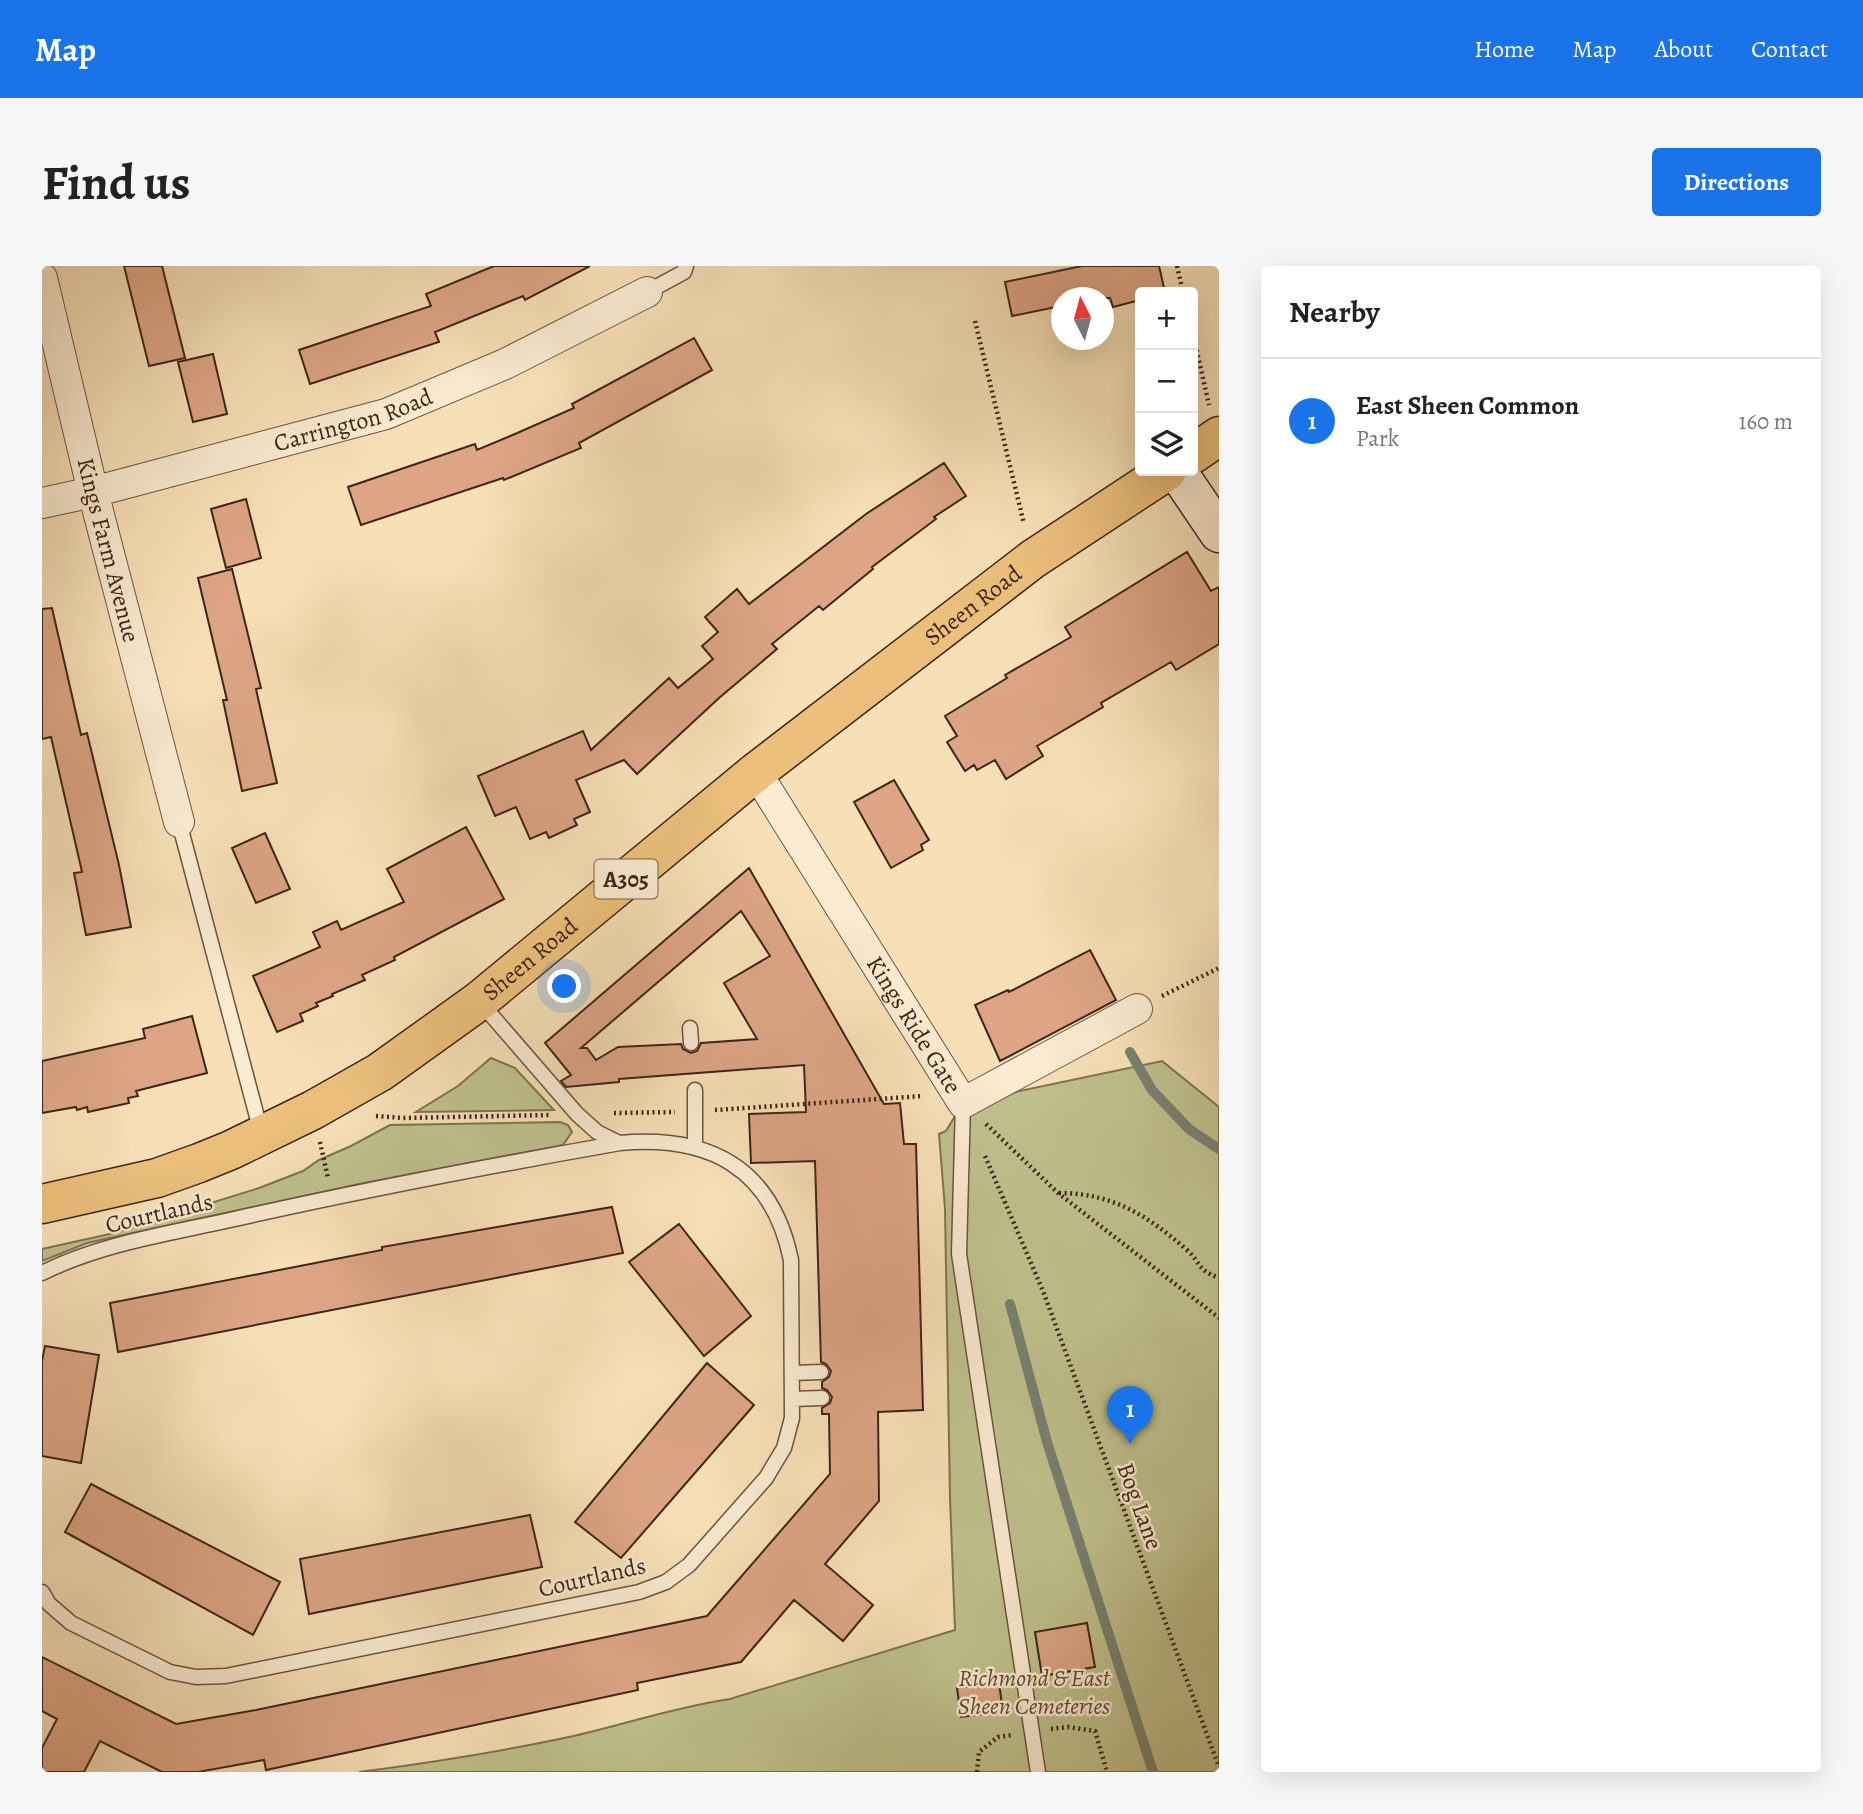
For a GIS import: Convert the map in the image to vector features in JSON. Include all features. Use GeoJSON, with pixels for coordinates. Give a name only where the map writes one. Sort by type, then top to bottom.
{"type":"FeatureCollection","features":[{"type":"Feature","properties":{"kind":"main road","name":"Sheen Road"},"geometry":{"type":"LineString","coordinates":[[42,1204],[157,1178],[231,1150],[313,1111],[380,1072],[479,1001],[756,772],[1033,559],[1159,476]]}},
{"type":"Feature","properties":{"kind":"street","name":"Kings Farm Avenue"},"geometry":{"type":"LineString","coordinates":[[42,278],[93,492],[179,822]]}},
{"type":"Feature","properties":{"kind":"street","name":"Carrington Road"},"geometry":{"type":"LineString","coordinates":[[42,503],[93,492],[386,414],[505,364],[647,292]]}},
{"type":"Feature","properties":{"kind":"street"},"geometry":{"type":"LineString","coordinates":[[1180,476],[1219,533]]}},
{"type":"Feature","properties":{"kind":"street","name":"Kings Ride Gate"},"geometry":{"type":"LineString","coordinates":[[756,772],[963,1103],[1136,1009]]}},
{"type":"Feature","properties":{"kind":"lane"},"geometry":{"type":"LineString","coordinates":[[647,292],[684,272],[687,266]]}},
{"type":"Feature","properties":{"kind":"lane"},"geometry":{"type":"LineString","coordinates":[[179,822],[262,1136]]}},
{"type":"Feature","properties":{"kind":"lane"},"geometry":{"type":"LineString","coordinates":[[479,1001],[577,1114],[597,1132],[620,1143]]}},
{"type":"Feature","properties":{"kind":"lane"},"geometry":{"type":"LineString","coordinates":[[695,1090],[695,1148]]}},
{"type":"Feature","properties":{"kind":"lane"},"geometry":{"type":"LineString","coordinates":[[963,1103],[959,1254],[1038,1772]]}},
{"type":"Feature","properties":{"kind":"lane","name":"Courtlands"},"geometry":{"type":"LineString","coordinates":[[42,1272],[93,1251],[333,1197],[473,1169],[620,1143],[643,1141],[695,1148],[722,1157],[746,1174],[763,1192],[777,1213],[786,1235],[791,1259],[792,1373],[792,1418],[783,1448],[766,1478],[689,1565],[666,1582],[639,1592],[226,1676],[197,1677],[170,1672],[71,1623],[49,1604],[42,1592]]}},
{"type":"Feature","properties":{"kind":"lane"},"geometry":{"type":"LineString","coordinates":[[792,1373],[821,1372]]}},
{"type":"Feature","properties":{"kind":"lane"},"geometry":{"type":"LineString","coordinates":[[792,1399],[822,1398]]}},
{"type":"Feature","properties":{"kind":"path"},"geometry":{"type":"LineString","coordinates":[[1177,266],[1182,287]]}},
{"type":"Feature","properties":{"kind":"path"},"geometry":{"type":"LineString","coordinates":[[975,321],[1033,559]]}},
{"type":"Feature","properties":{"kind":"path"},"geometry":{"type":"LineString","coordinates":[[1195,350],[1210,443]]}},
{"type":"Feature","properties":{"kind":"path"},"geometry":{"type":"LineString","coordinates":[[1136,1009],[1219,968]]}},
{"type":"Feature","properties":{"kind":"path"},"geometry":{"type":"LineString","coordinates":[[364,1115],[403,1118],[696,1111],[924,1096],[963,1103],[1058,1193],[1219,1318]]}},
{"type":"Feature","properties":{"kind":"path"},"geometry":{"type":"LineString","coordinates":[[313,1111],[333,1197]]}},
{"type":"Feature","properties":{"kind":"path","name":"Bog Lane"},"geometry":{"type":"LineString","coordinates":[[984,1153],[1042,1291],[1219,1767]]}},
{"type":"Feature","properties":{"kind":"path"},"geometry":{"type":"LineString","coordinates":[[1058,1193],[1080,1193],[1120,1204],[1156,1223],[1192,1255],[1202,1271],[1219,1278]]}},
{"type":"Feature","properties":{"kind":"path"},"geometry":{"type":"LineString","coordinates":[[977,1772],[979,1752],[998,1737],[1068,1727],[1095,1731],[1107,1772]]}},
{"type":"Feature","properties":{"kind":"green space"},"geometry":{"type":"Polygon","coordinates":[[[491,1058],[515,1068],[554,1110],[416,1112],[458,1086],[491,1058]]]}},
{"type":"Feature","properties":{"kind":"green space","name":"Richmond & East Sheen Cemeteries"},"geometry":{"type":"Polygon","coordinates":[[[1162,1061],[1219,1107],[1219,1772],[359,1772],[543,1742],[730,1699],[955,1630],[945,1209],[939,1134],[946,1131],[963,1103],[1162,1061]]]}},
{"type":"Feature","properties":{"kind":"green space"},"geometry":{"type":"Polygon","coordinates":[[[560,1122],[568,1125],[572,1132],[563,1145],[359,1184],[87,1243],[42,1261],[42,1249],[114,1233],[259,1188],[303,1171],[319,1160],[390,1125],[560,1122]]]}},
{"type":"Feature","properties":{"kind":"building"},"geometry":{"type":"Polygon","coordinates":[[[124,266],[162,266],[185,358],[149,366],[124,266]]]}},
{"type":"Feature","properties":{"kind":"building"},"geometry":{"type":"Polygon","coordinates":[[[494,266],[590,266],[525,300],[523,296],[435,332],[439,342],[310,384],[299,350],[431,306],[426,294],[494,266]]]}},
{"type":"Feature","properties":{"kind":"building"},"geometry":{"type":"Polygon","coordinates":[[[1082,266],[1159,266],[1164,287],[1135,287],[1135,301],[1114,307],[1114,287],[1051,287],[1051,308],[1012,316],[1005,282],[1082,266]]]}},
{"type":"Feature","properties":{"kind":"building"},"geometry":{"type":"Polygon","coordinates":[[[694,338],[712,370],[579,443],[581,448],[504,480],[503,478],[361,525],[348,487],[475,444],[477,450],[515,434],[574,408],[572,404],[694,338]]]}},
{"type":"Feature","properties":{"kind":"building"},"geometry":{"type":"Polygon","coordinates":[[[213,354],[227,414],[193,422],[178,362],[213,354]]]}},
{"type":"Feature","properties":{"kind":"building"},"geometry":{"type":"Polygon","coordinates":[[[944,463],[966,496],[934,517],[936,519],[872,567],[873,569],[823,610],[819,606],[772,644],[777,649],[637,774],[624,760],[576,780],[590,812],[574,819],[577,825],[549,838],[546,832],[530,839],[516,807],[495,816],[478,776],[583,731],[591,750],[669,678],[678,688],[713,659],[702,646],[718,632],[705,617],[737,589],[749,604],[866,514],[944,463]]]}},
{"type":"Feature","properties":{"kind":"building"},"geometry":{"type":"Polygon","coordinates":[[[246,499],[261,558],[226,568],[211,509],[246,499]]]}},
{"type":"Feature","properties":{"kind":"building"},"geometry":{"type":"Polygon","coordinates":[[[1187,552],[1211,591],[1219,587],[1219,644],[1176,670],[1171,662],[1101,703],[1103,707],[1037,746],[1043,756],[1006,779],[995,760],[977,770],[974,765],[965,771],[947,742],[957,736],[945,716],[1007,678],[1005,675],[1071,637],[1065,627],[1187,552]]]}},
{"type":"Feature","properties":{"kind":"building"},"geometry":{"type":"Polygon","coordinates":[[[232,569],[261,688],[256,689],[277,783],[242,791],[223,700],[227,700],[198,578],[232,569]]]}},
{"type":"Feature","properties":{"kind":"building"},"geometry":{"type":"Polygon","coordinates":[[[52,608],[81,735],[87,733],[131,927],[86,935],[74,873],[82,872],[51,737],[42,739],[42,609],[52,608]]]}},
{"type":"Feature","properties":{"kind":"building"},"geometry":{"type":"Polygon","coordinates":[[[894,780],[929,840],[921,845],[923,850],[891,868],[854,802],[894,780]]]}},
{"type":"Feature","properties":{"kind":"building"},"geometry":{"type":"Polygon","coordinates":[[[466,827],[504,899],[394,957],[395,960],[362,975],[365,980],[316,1003],[318,1006],[300,1014],[303,1021],[277,1032],[253,976],[320,947],[313,932],[337,921],[341,930],[404,902],[387,869],[466,827]]]}},
{"type":"Feature","properties":{"kind":"building"},"geometry":{"type":"Polygon","coordinates":[[[265,833],[290,889],[256,903],[232,848],[265,833]]]}},
{"type":"Feature","properties":{"kind":"building"},"geometry":{"type":"Polygon","coordinates":[[[749,868],[884,1104],[900,1103],[904,1144],[916,1144],[923,1410],[878,1412],[879,1501],[825,1564],[873,1605],[843,1641],[794,1600],[741,1662],[637,1683],[638,1690],[266,1770],[264,1760],[198,1772],[162,1772],[100,1741],[84,1772],[42,1772],[42,1748],[57,1719],[42,1711],[42,1657],[176,1724],[256,1710],[707,1616],[830,1474],[829,1414],[822,1414],[822,1408],[830,1403],[832,1397],[822,1388],[822,1382],[829,1377],[831,1371],[821,1362],[815,1161],[751,1163],[749,1114],[806,1112],[804,1065],[619,1079],[619,1082],[566,1087],[561,1081],[571,1075],[545,1043],[749,868]],[[741,911],[581,1048],[587,1048],[596,1060],[618,1047],[681,1044],[683,1049],[691,1053],[697,1051],[701,1043],[757,1039],[724,983],[770,956],[741,911]]]}},
{"type":"Feature","properties":{"kind":"building"},"geometry":{"type":"Polygon","coordinates":[[[1090,950],[1116,1000],[1000,1061],[975,1005],[1008,990],[1009,992],[1090,950]]]}},
{"type":"Feature","properties":{"kind":"building"},"geometry":{"type":"Polygon","coordinates":[[[192,1016],[207,1073],[136,1091],[138,1096],[128,1098],[129,1103],[88,1112],[87,1107],[77,1110],[76,1107],[42,1113],[42,1061],[145,1038],[143,1029],[192,1016]]]}},
{"type":"Feature","properties":{"kind":"building"},"geometry":{"type":"Polygon","coordinates":[[[612,1207],[623,1253],[118,1352],[110,1303],[382,1250],[382,1247],[612,1207]]]}},
{"type":"Feature","properties":{"kind":"building"},"geometry":{"type":"Polygon","coordinates":[[[679,1224],[751,1316],[704,1356],[629,1262],[679,1224]]]}},
{"type":"Feature","properties":{"kind":"building"},"geometry":{"type":"Polygon","coordinates":[[[45,1346],[99,1355],[81,1463],[42,1456],[42,1361],[45,1346]]]}},
{"type":"Feature","properties":{"kind":"building"},"geometry":{"type":"Polygon","coordinates":[[[707,1363],[754,1405],[621,1558],[575,1522],[707,1363]]]}},
{"type":"Feature","properties":{"kind":"building"},"geometry":{"type":"Polygon","coordinates":[[[91,1484],[280,1582],[253,1635],[65,1532],[91,1484]]]}},
{"type":"Feature","properties":{"kind":"building"},"geometry":{"type":"Polygon","coordinates":[[[530,1515],[542,1567],[309,1614],[300,1559],[530,1515]]]}},
{"type":"Feature","properties":{"kind":"building"},"geometry":{"type":"Polygon","coordinates":[[[1087,1623],[1095,1667],[1042,1676],[1035,1632],[1087,1623]]]}},
{"type":"Feature","properties":{"kind":"building"},"geometry":{"type":"Polygon","coordinates":[[[999,1683],[1003,1712],[961,1717],[957,1688],[999,1683]]]}},
{"type":"Feature","properties":{"kind":"waterway"},"geometry":{"type":"LineString","coordinates":[[1130,1052],[1152,1090],[1189,1129],[1219,1149]]}},
{"type":"Feature","properties":{"kind":"waterway"},"geometry":{"type":"LineString","coordinates":[[1010,1304],[1047,1442],[1153,1772]]}},
{"type":"Feature","properties":{"kind":"place","name":"East Sheen Common"},"geometry":{"type":"Point","coordinates":[1130,1444]}}]}
